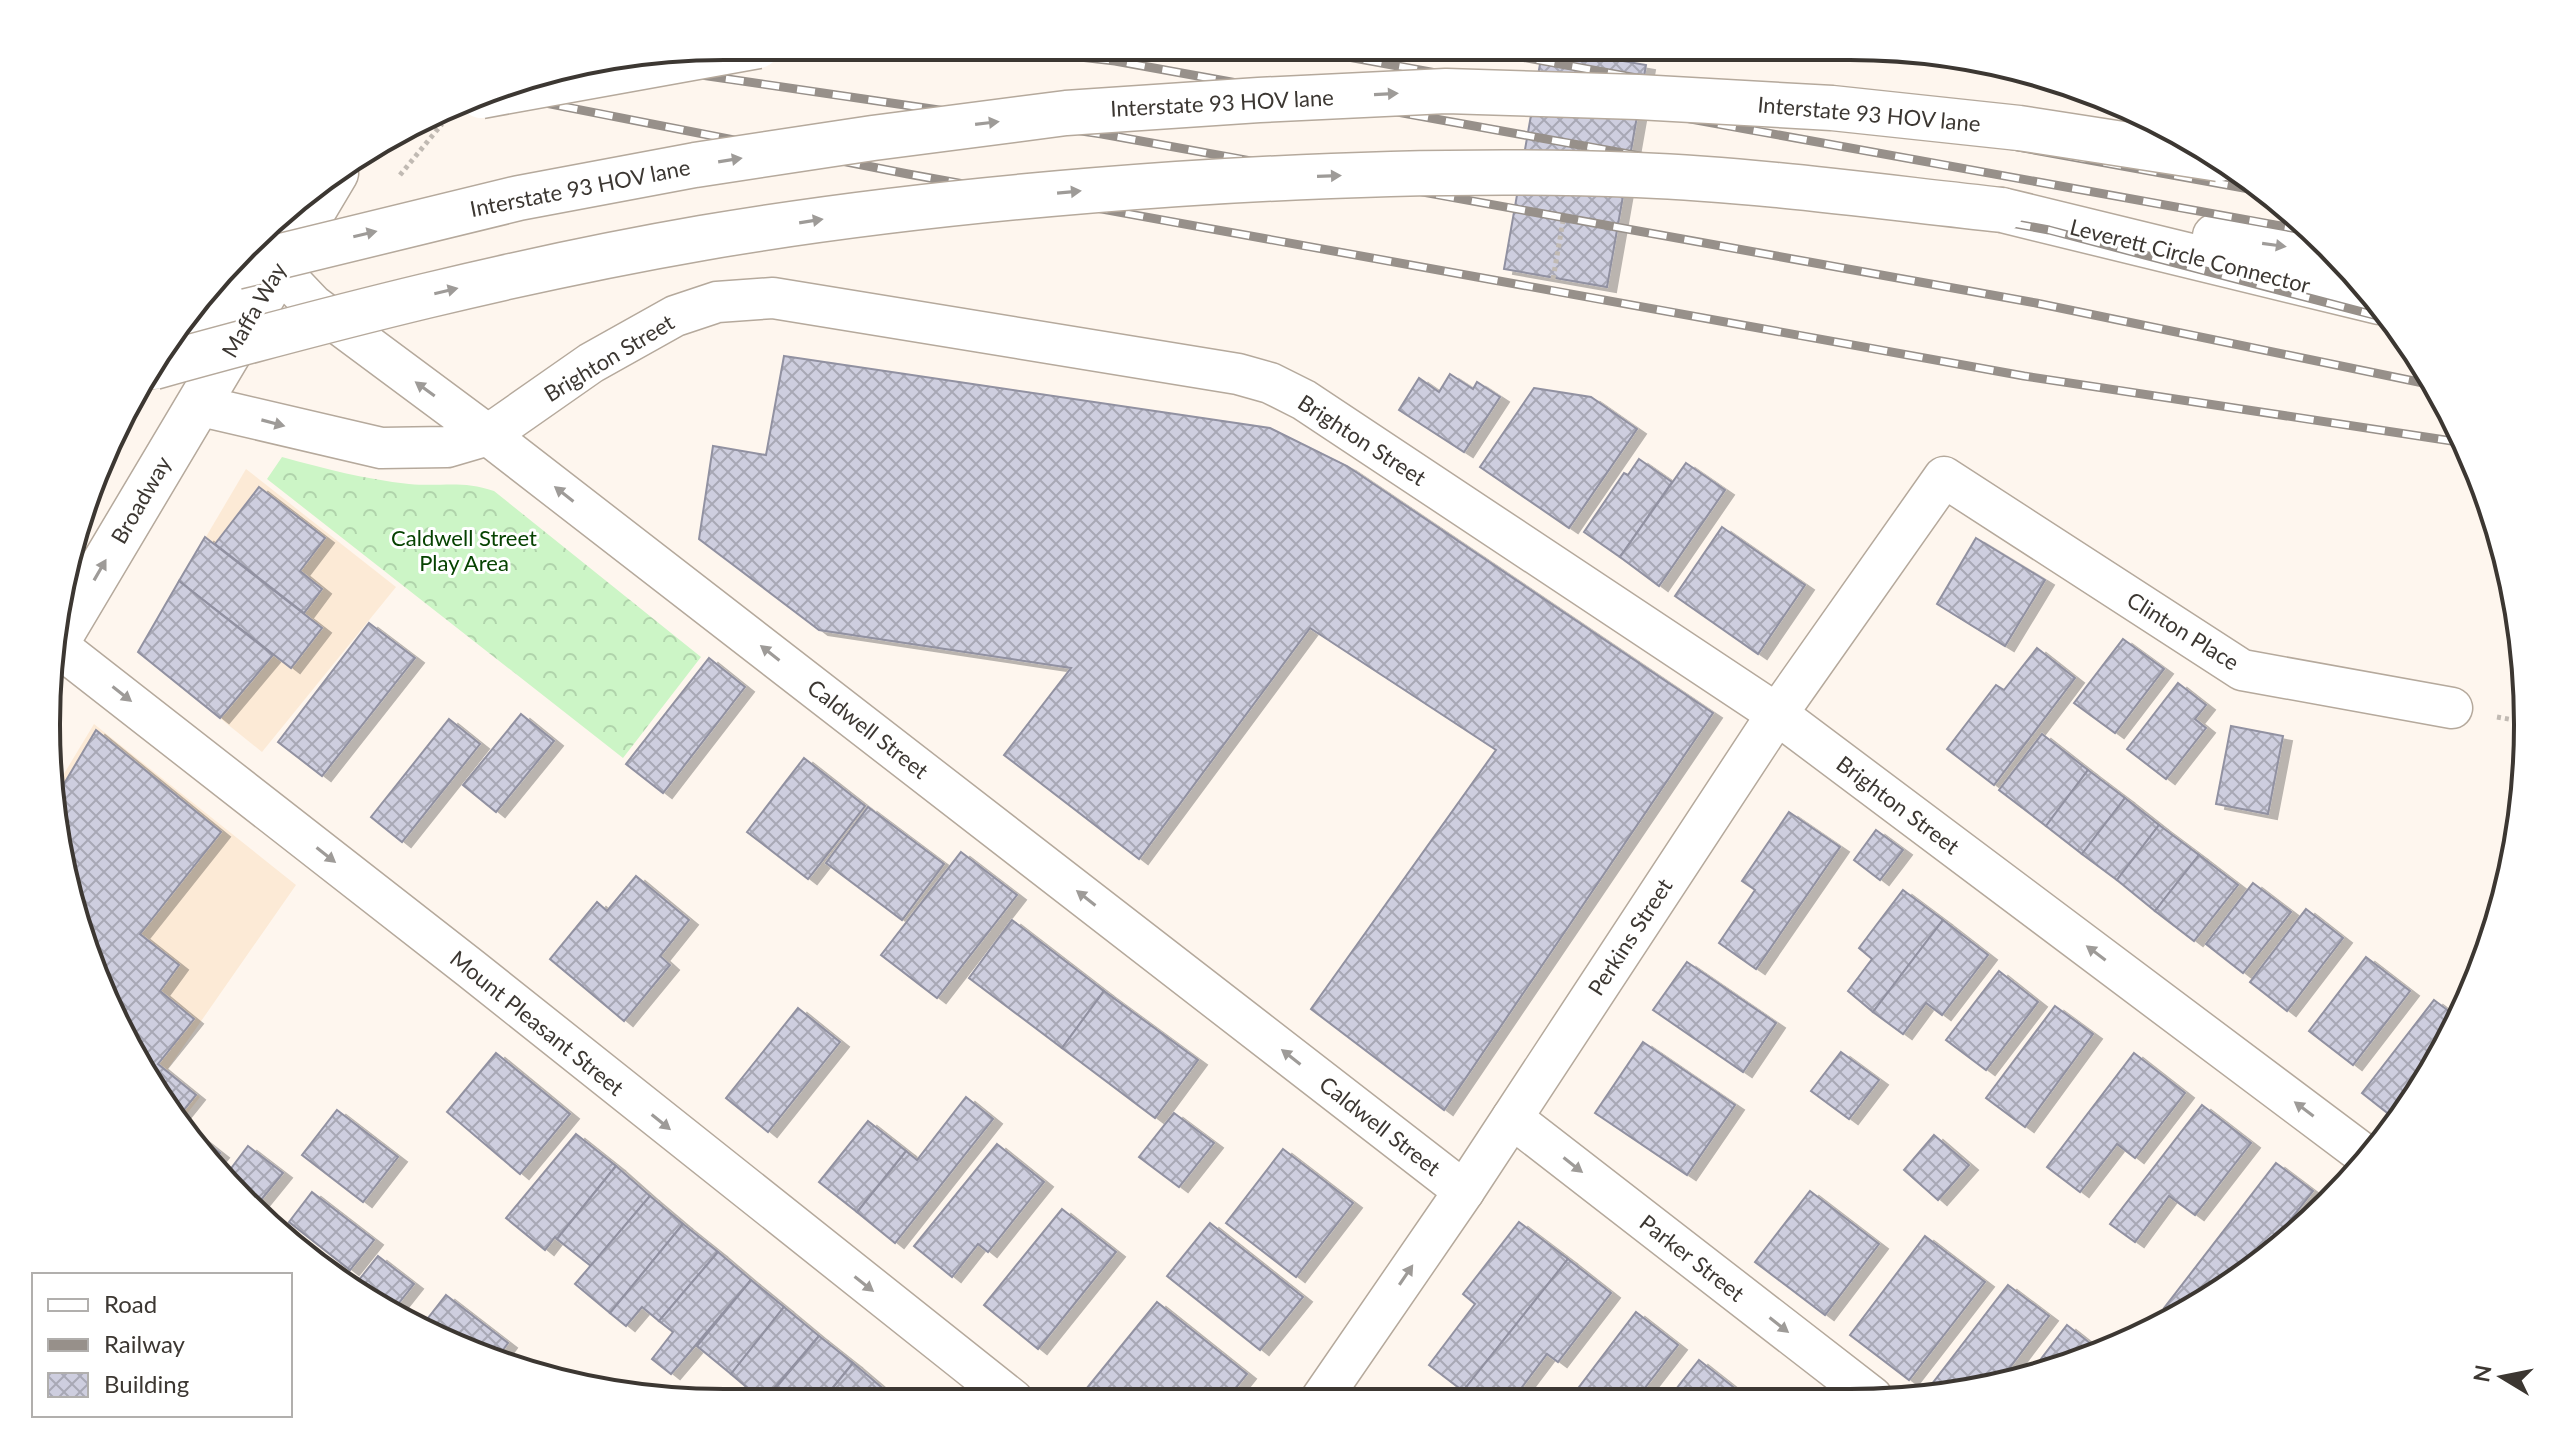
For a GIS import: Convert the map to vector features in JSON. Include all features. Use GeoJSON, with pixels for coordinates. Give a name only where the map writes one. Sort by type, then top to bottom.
{"type":"FeatureCollection","features":[{"type":"Feature","properties":{"kind":"main road"},"geometry":{"type":"LineString","coordinates":[[553,83],[664,63]]}},
{"type":"Feature","properties":{"kind":"main road","name":"Interstate 93 HOV lane"},"geometry":{"type":"LineString","coordinates":[[246,265],[519,198],[695,165],[1066,113],[1259,100],[1446,91],[1638,97],[1832,108],[2019,128],[2191,155]]}},
{"type":"Feature","properties":{"kind":"main road"},"geometry":{"type":"LineString","coordinates":[[167,363],[359,311],[524,273],[686,241],[884,210],[1073,191],[1257,179],[1454,172],[1640,175],[2002,210],[2314,251]]}},
{"type":"Feature","properties":{"kind":"main road","name":"Maffa Way"},"geometry":{"type":"LineString","coordinates":[[197,405],[322,195]]}},
{"type":"Feature","properties":{"kind":"main road","name":"Leverett Circle Connector"},"geometry":{"type":"LineString","coordinates":[[2002,210],[2358,297]]}},
{"type":"Feature","properties":{"kind":"main road"},"geometry":{"type":"LineString","coordinates":[[206,309],[269,242]]}},
{"type":"Feature","properties":{"kind":"main road","name":"Broadway"},"geometry":{"type":"LineString","coordinates":[[69,623],[197,405]]}},
{"type":"Feature","properties":{"kind":"street","name":"Caldwell Street"},"geometry":{"type":"LineString","coordinates":[[283,259],[293,284],[313,305],[488,435],[1464,1191]]}},
{"type":"Feature","properties":{"kind":"street","name":"Brighton Street"},"geometry":{"type":"LineString","coordinates":[[197,405],[381,448],[438,448],[488,435],[591,363],[675,316],[717,302],[773,298],[1238,374],[1270,383],[1304,400],[1777,714],[2359,1151]]}},
{"type":"Feature","properties":{"kind":"street","name":"Perkins Street"},"geometry":{"type":"LineString","coordinates":[[1328,1389],[1464,1191],[1777,714],[1944,477]]}},
{"type":"Feature","properties":{"kind":"street","name":"Clinton Place"},"geometry":{"type":"LineString","coordinates":[[1944,477],[2242,670],[2452,708]]}},
{"type":"Feature","properties":{"kind":"street","name":"Mount Pleasant Street"},"geometry":{"type":"LineString","coordinates":[[64,651],[457,958],[999,1389]]}},
{"type":"Feature","properties":{"kind":"street","name":"Parker Street"},"geometry":{"type":"LineString","coordinates":[[1512,1118],[1861,1389]]}},
{"type":"Feature","properties":{"kind":"shaded area"},"geometry":{"type":"Polygon","coordinates":[[[246,469],[396,587],[262,752],[138,652],[246,469]]]}},
{"type":"Feature","properties":{"kind":"shaded area"},"geometry":{"type":"Polygon","coordinates":[[[94,724],[296,885],[167,1070],[200,1097],[186,1114],[149,1057],[95,938],[73,854],[62,777],[94,724]]]}},
{"type":"Feature","properties":{"kind":"green space","name":"Caldwell Street Play Area"},"geometry":{"type":"Polygon","coordinates":[[[282,457],[376,479],[409,484],[472,486],[494,491],[701,657],[623,758],[267,479],[282,457]]]}},
{"type":"Feature","properties":{"kind":"building"},"geometry":{"type":"Polygon","coordinates":[[[1541,60],[1617,60],[1646,65],[1607,287],[1504,269],[1541,60]]]}},
{"type":"Feature","properties":{"kind":"building"},"geometry":{"type":"Polygon","coordinates":[[[784,356],[1270,428],[1347,466],[1713,713],[1444,1110],[1311,1009],[1496,750],[1310,628],[1139,859],[1004,755],[1071,668],[819,630],[699,539],[713,446],[766,455],[784,356]]]}},
{"type":"Feature","properties":{"kind":"building"},"geometry":{"type":"Polygon","coordinates":[[[1450,374],[1473,389],[1477,382],[1500,397],[1464,452],[1399,410],[1419,378],[1439,392],[1450,374]]]}},
{"type":"Feature","properties":{"kind":"building"},"geometry":{"type":"Polygon","coordinates":[[[1534,388],[1591,397],[1637,429],[1569,528],[1480,467],[1534,388]]]}},
{"type":"Feature","properties":{"kind":"building"},"geometry":{"type":"Polygon","coordinates":[[[1639,459],[1672,482],[1620,557],[1584,532],[1624,473],[1628,475],[1639,459]]]}},
{"type":"Feature","properties":{"kind":"building"},"geometry":{"type":"Polygon","coordinates":[[[1686,463],[1725,490],[1659,586],[1620,557],[1686,463]]]}},
{"type":"Feature","properties":{"kind":"building"},"geometry":{"type":"Polygon","coordinates":[[[259,487],[325,538],[300,571],[322,589],[304,613],[215,544],[259,487]]]}},
{"type":"Feature","properties":{"kind":"building"},"geometry":{"type":"Polygon","coordinates":[[[1722,527],[1805,585],[1758,654],[1675,596],[1722,527]]]}},
{"type":"Feature","properties":{"kind":"building"},"geometry":{"type":"Polygon","coordinates":[[[205,537],[322,628],[291,668],[179,581],[205,537]]]}},
{"type":"Feature","properties":{"kind":"building"},"geometry":{"type":"Polygon","coordinates":[[[1976,538],[2045,580],[2005,646],[1937,604],[1976,538]]]}},
{"type":"Feature","properties":{"kind":"building"},"geometry":{"type":"Polygon","coordinates":[[[179,581],[273,655],[220,718],[138,652],[179,581]]]}},
{"type":"Feature","properties":{"kind":"building"},"geometry":{"type":"Polygon","coordinates":[[[369,623],[415,658],[322,776],[278,742],[369,623]]]}},
{"type":"Feature","properties":{"kind":"building"},"geometry":{"type":"Polygon","coordinates":[[[2123,639],[2164,669],[2115,733],[2074,703],[2123,639]]]}},
{"type":"Feature","properties":{"kind":"building"},"geometry":{"type":"Polygon","coordinates":[[[2037,648],[2075,678],[1994,785],[1947,749],[1996,685],[2004,690],[2037,648]]]}},
{"type":"Feature","properties":{"kind":"building"},"geometry":{"type":"Polygon","coordinates":[[[709,658],[745,687],[663,793],[626,764],[709,658]]]}},
{"type":"Feature","properties":{"kind":"building"},"geometry":{"type":"Polygon","coordinates":[[[2178,683],[2206,705],[2195,719],[2206,728],[2166,779],[2127,749],[2178,683]]]}},
{"type":"Feature","properties":{"kind":"building"},"geometry":{"type":"Polygon","coordinates":[[[521,714],[554,741],[496,812],[463,785],[521,714]]]}},
{"type":"Feature","properties":{"kind":"building"},"geometry":{"type":"Polygon","coordinates":[[[449,719],[480,744],[402,842],[371,817],[449,719]]]}},
{"type":"Feature","properties":{"kind":"building"},"geometry":{"type":"Polygon","coordinates":[[[2231,726],[2283,736],[2268,814],[2216,804],[2231,726]]]}},
{"type":"Feature","properties":{"kind":"building"},"geometry":{"type":"Polygon","coordinates":[[[96,730],[221,832],[140,934],[179,965],[160,991],[194,1019],[158,1064],[196,1095],[184,1110],[149,1057],[95,938],[73,854],[63,785],[96,730]]]}},
{"type":"Feature","properties":{"kind":"building"},"geometry":{"type":"Polygon","coordinates":[[[2042,734],[2088,770],[2046,826],[1999,790],[2042,734]]]}},
{"type":"Feature","properties":{"kind":"building"},"geometry":{"type":"Polygon","coordinates":[[[804,758],[865,806],[808,879],[747,832],[804,758]]]}},
{"type":"Feature","properties":{"kind":"building"},"geometry":{"type":"Polygon","coordinates":[[[2088,770],[2125,798],[2082,854],[2046,826],[2088,770]]]}},
{"type":"Feature","properties":{"kind":"building"},"geometry":{"type":"Polygon","coordinates":[[[2125,798],[2159,825],[2117,880],[2082,854],[2125,798]]]}},
{"type":"Feature","properties":{"kind":"building"},"geometry":{"type":"Polygon","coordinates":[[[868,807],[944,864],[902,920],[826,863],[868,807]]]}},
{"type":"Feature","properties":{"kind":"building"},"geometry":{"type":"Polygon","coordinates":[[[1789,812],[1840,847],[1756,969],[1719,943],[1755,890],[1742,881],[1789,812]]]}},
{"type":"Feature","properties":{"kind":"building"},"geometry":{"type":"Polygon","coordinates":[[[2159,825],[2199,855],[2155,911],[2117,880],[2159,825]]]}},
{"type":"Feature","properties":{"kind":"building"},"geometry":{"type":"Polygon","coordinates":[[[1876,830],[1903,850],[1880,880],[1854,860],[1876,830]]]}},
{"type":"Feature","properties":{"kind":"building"},"geometry":{"type":"Polygon","coordinates":[[[961,852],[1017,895],[937,998],[881,955],[961,852]]]}},
{"type":"Feature","properties":{"kind":"building"},"geometry":{"type":"Polygon","coordinates":[[[2199,855],[2238,885],[2194,941],[2155,911],[2199,855]]]}},
{"type":"Feature","properties":{"kind":"building"},"geometry":{"type":"Polygon","coordinates":[[[636,876],[689,920],[660,956],[670,965],[624,1021],[550,959],[597,902],[607,911],[636,876]]]}},
{"type":"Feature","properties":{"kind":"building"},"geometry":{"type":"Polygon","coordinates":[[[2253,883],[2291,912],[2243,973],[2206,944],[2253,883]]]}},
{"type":"Feature","properties":{"kind":"building"},"geometry":{"type":"Polygon","coordinates":[[[1903,890],[1943,920],[1873,1012],[1848,991],[1872,959],[1859,948],[1903,890]]]}},
{"type":"Feature","properties":{"kind":"building"},"geometry":{"type":"Polygon","coordinates":[[[2306,909],[2343,938],[2287,1011],[2250,982],[2306,909]]]}},
{"type":"Feature","properties":{"kind":"building"},"geometry":{"type":"Polygon","coordinates":[[[1012,920],[1104,991],[1062,1048],[969,978],[1012,920]]]}},
{"type":"Feature","properties":{"kind":"building"},"geometry":{"type":"Polygon","coordinates":[[[1943,920],[1988,955],[1942,1015],[1926,1003],[1903,1034],[1873,1012],[1943,920]]]}},
{"type":"Feature","properties":{"kind":"building"},"geometry":{"type":"Polygon","coordinates":[[[2366,957],[2410,991],[2353,1065],[2309,1031],[2366,957]]]}},
{"type":"Feature","properties":{"kind":"building"},"geometry":{"type":"Polygon","coordinates":[[[1687,962],[1776,1023],[1743,1072],[1653,1010],[1687,962]]]}},
{"type":"Feature","properties":{"kind":"building"},"geometry":{"type":"Polygon","coordinates":[[[1999,971],[2038,1002],[1986,1070],[1946,1040],[1999,971]]]}},
{"type":"Feature","properties":{"kind":"building"},"geometry":{"type":"Polygon","coordinates":[[[1104,991],[1198,1060],[1155,1118],[1062,1048],[1104,991]]]}},
{"type":"Feature","properties":{"kind":"building"},"geometry":{"type":"Polygon","coordinates":[[[2434,1000],[2448,1011],[2425,1057],[2388,1114],[2362,1093],[2434,1000]]]}},
{"type":"Feature","properties":{"kind":"building"},"geometry":{"type":"Polygon","coordinates":[[[2055,1006],[2093,1034],[2025,1127],[1986,1098],[2055,1006]]]}},
{"type":"Feature","properties":{"kind":"building"},"geometry":{"type":"Polygon","coordinates":[[[798,1008],[840,1042],[768,1132],[726,1098],[798,1008]]]}},
{"type":"Feature","properties":{"kind":"building"},"geometry":{"type":"Polygon","coordinates":[[[1643,1042],[1735,1105],[1687,1175],[1595,1113],[1643,1042]]]}},
{"type":"Feature","properties":{"kind":"building"},"geometry":{"type":"Polygon","coordinates":[[[1841,1052],[1879,1080],[1849,1119],[1811,1091],[1841,1052]]]}},
{"type":"Feature","properties":{"kind":"building"},"geometry":{"type":"Polygon","coordinates":[[[496,1053],[570,1114],[520,1174],[447,1112],[496,1053]]]}},
{"type":"Feature","properties":{"kind":"building"},"geometry":{"type":"Polygon","coordinates":[[[2134,1053],[2185,1093],[2135,1158],[2117,1144],[2080,1192],[2047,1167],[2134,1053]]]}},
{"type":"Feature","properties":{"kind":"building"},"geometry":{"type":"Polygon","coordinates":[[[966,1097],[993,1119],[895,1243],[857,1212],[906,1151],[917,1160],[966,1097]]]}},
{"type":"Feature","properties":{"kind":"building"},"geometry":{"type":"Polygon","coordinates":[[[2202,1105],[2251,1143],[2195,1215],[2169,1196],[2135,1242],[2110,1224],[2202,1105]]]}},
{"type":"Feature","properties":{"kind":"building"},"geometry":{"type":"Polygon","coordinates":[[[337,1110],[398,1157],[363,1202],[302,1155],[337,1110]]]}},
{"type":"Feature","properties":{"kind":"building"},"geometry":{"type":"Polygon","coordinates":[[[1174,1113],[1214,1143],[1179,1187],[1139,1157],[1174,1113]]]}},
{"type":"Feature","properties":{"kind":"building"},"geometry":{"type":"Polygon","coordinates":[[[868,1121],[906,1151],[857,1212],[819,1182],[868,1121]]]}},
{"type":"Feature","properties":{"kind":"building"},"geometry":{"type":"Polygon","coordinates":[[[576,1134],[616,1166],[545,1250],[506,1218],[576,1134]]]}},
{"type":"Feature","properties":{"kind":"building"},"geometry":{"type":"Polygon","coordinates":[[[1934,1135],[1969,1165],[1938,1200],[1904,1170],[1934,1135]]]}},
{"type":"Feature","properties":{"kind":"building"},"geometry":{"type":"Polygon","coordinates":[[[997,1144],[1044,1182],[988,1252],[978,1244],[952,1277],[914,1246],[997,1144]]]}},
{"type":"Feature","properties":{"kind":"building"},"geometry":{"type":"Polygon","coordinates":[[[248,1146],[283,1173],[261,1200],[231,1169],[248,1146]]]}},
{"type":"Feature","properties":{"kind":"building"},"geometry":{"type":"Polygon","coordinates":[[[1283,1149],[1353,1203],[1296,1277],[1226,1223],[1283,1149]]]}},
{"type":"Feature","properties":{"kind":"building"},"geometry":{"type":"Polygon","coordinates":[[[2276,1163],[2313,1191],[2286,1226],[2254,1252],[2219,1277],[2164,1308],[2276,1163]]]}},
{"type":"Feature","properties":{"kind":"building"},"geometry":{"type":"Polygon","coordinates":[[[616,1166],[650,1196],[591,1266],[557,1239],[616,1166]]]}},
{"type":"Feature","properties":{"kind":"building"},"geometry":{"type":"Polygon","coordinates":[[[1810,1191],[1879,1244],[1825,1315],[1755,1262],[1810,1191]]]}},
{"type":"Feature","properties":{"kind":"building"},"geometry":{"type":"Polygon","coordinates":[[[312,1192],[374,1240],[350,1270],[289,1222],[312,1192]]]}},
{"type":"Feature","properties":{"kind":"building"},"geometry":{"type":"Polygon","coordinates":[[[650,1196],[683,1224],[610,1313],[575,1284],[650,1196]]]}},
{"type":"Feature","properties":{"kind":"building"},"geometry":{"type":"Polygon","coordinates":[[[1062,1209],[1116,1252],[1038,1349],[984,1305],[1062,1209]]]}},
{"type":"Feature","properties":{"kind":"building"},"geometry":{"type":"Polygon","coordinates":[[[1519,1222],[1568,1259],[1465,1389],[1460,1389],[1429,1365],[1475,1304],[1463,1294],[1519,1222]]]}},
{"type":"Feature","properties":{"kind":"building"},"geometry":{"type":"Polygon","coordinates":[[[1210,1223],[1303,1297],[1260,1350],[1167,1276],[1210,1223]]]}},
{"type":"Feature","properties":{"kind":"building"},"geometry":{"type":"Polygon","coordinates":[[[683,1224],[718,1252],[659,1321],[642,1307],[626,1326],[610,1313],[683,1224]]]}},
{"type":"Feature","properties":{"kind":"building"},"geometry":{"type":"Polygon","coordinates":[[[1925,1236],[1985,1282],[1909,1380],[1850,1335],[1925,1236]]]}},
{"type":"Feature","properties":{"kind":"building"},"geometry":{"type":"Polygon","coordinates":[[[718,1252],[751,1280],[671,1374],[652,1359],[673,1332],[659,1321],[718,1252]]]}},
{"type":"Feature","properties":{"kind":"building"},"geometry":{"type":"Polygon","coordinates":[[[378,1256],[414,1284],[399,1303],[359,1280],[378,1256]]]}},
{"type":"Feature","properties":{"kind":"building"},"geometry":{"type":"Polygon","coordinates":[[[1568,1259],[1611,1293],[1558,1362],[1547,1354],[1521,1389],[1465,1389],[1568,1259]]]}},
{"type":"Feature","properties":{"kind":"building"},"geometry":{"type":"Polygon","coordinates":[[[751,1280],[784,1307],[731,1374],[697,1346],[751,1280]]]}},
{"type":"Feature","properties":{"kind":"building"},"geometry":{"type":"Polygon","coordinates":[[[2008,1285],[2049,1316],[2009,1369],[1932,1383],[2008,1285]]]}},
{"type":"Feature","properties":{"kind":"building"},"geometry":{"type":"Polygon","coordinates":[[[446,1295],[508,1343],[502,1351],[428,1318],[446,1295]]]}},
{"type":"Feature","properties":{"kind":"building"},"geometry":{"type":"Polygon","coordinates":[[[1157,1302],[1247,1374],[1235,1389],[1087,1388],[1157,1302]]]}},
{"type":"Feature","properties":{"kind":"building"},"geometry":{"type":"Polygon","coordinates":[[[784,1307],[819,1336],[773,1389],[749,1389],[731,1374],[784,1307]]]}},
{"type":"Feature","properties":{"kind":"building"},"geometry":{"type":"Polygon","coordinates":[[[1636,1312],[1678,1345],[1644,1389],[1578,1389],[1636,1312]]]}},
{"type":"Feature","properties":{"kind":"building"},"geometry":{"type":"Polygon","coordinates":[[[2067,1325],[2090,1343],[2063,1354],[2040,1361],[2067,1325]]]}},
{"type":"Feature","properties":{"kind":"building"},"geometry":{"type":"Polygon","coordinates":[[[819,1336],[853,1363],[832,1389],[775,1389],[819,1336]]]}},
{"type":"Feature","properties":{"kind":"building"},"geometry":{"type":"Polygon","coordinates":[[[1699,1360],[1736,1389],[1676,1389],[1699,1360]]]}},
{"type":"Feature","properties":{"kind":"building"},"geometry":{"type":"Polygon","coordinates":[[[853,1363],[883,1389],[832,1389],[853,1363]]]}},
{"type":"Feature","properties":{"kind":"railway"},"geometry":{"type":"LineString","coordinates":[[1106,60],[2049,230],[2373,315]]}},
{"type":"Feature","properties":{"kind":"railway"},"geometry":{"type":"LineString","coordinates":[[1365,60],[2291,228]]}},
{"type":"Feature","properties":{"kind":"railway"},"geometry":{"type":"LineString","coordinates":[[1538,60],[2241,187]]}},
{"type":"Feature","properties":{"kind":"railway"},"geometry":{"type":"LineString","coordinates":[[639,66],[1102,134],[2036,303],[2419,382]]}},
{"type":"Feature","properties":{"kind":"railway"},"geometry":{"type":"LineString","coordinates":[[509,96],[908,174],[2024,376],[2449,441]]}}]}
